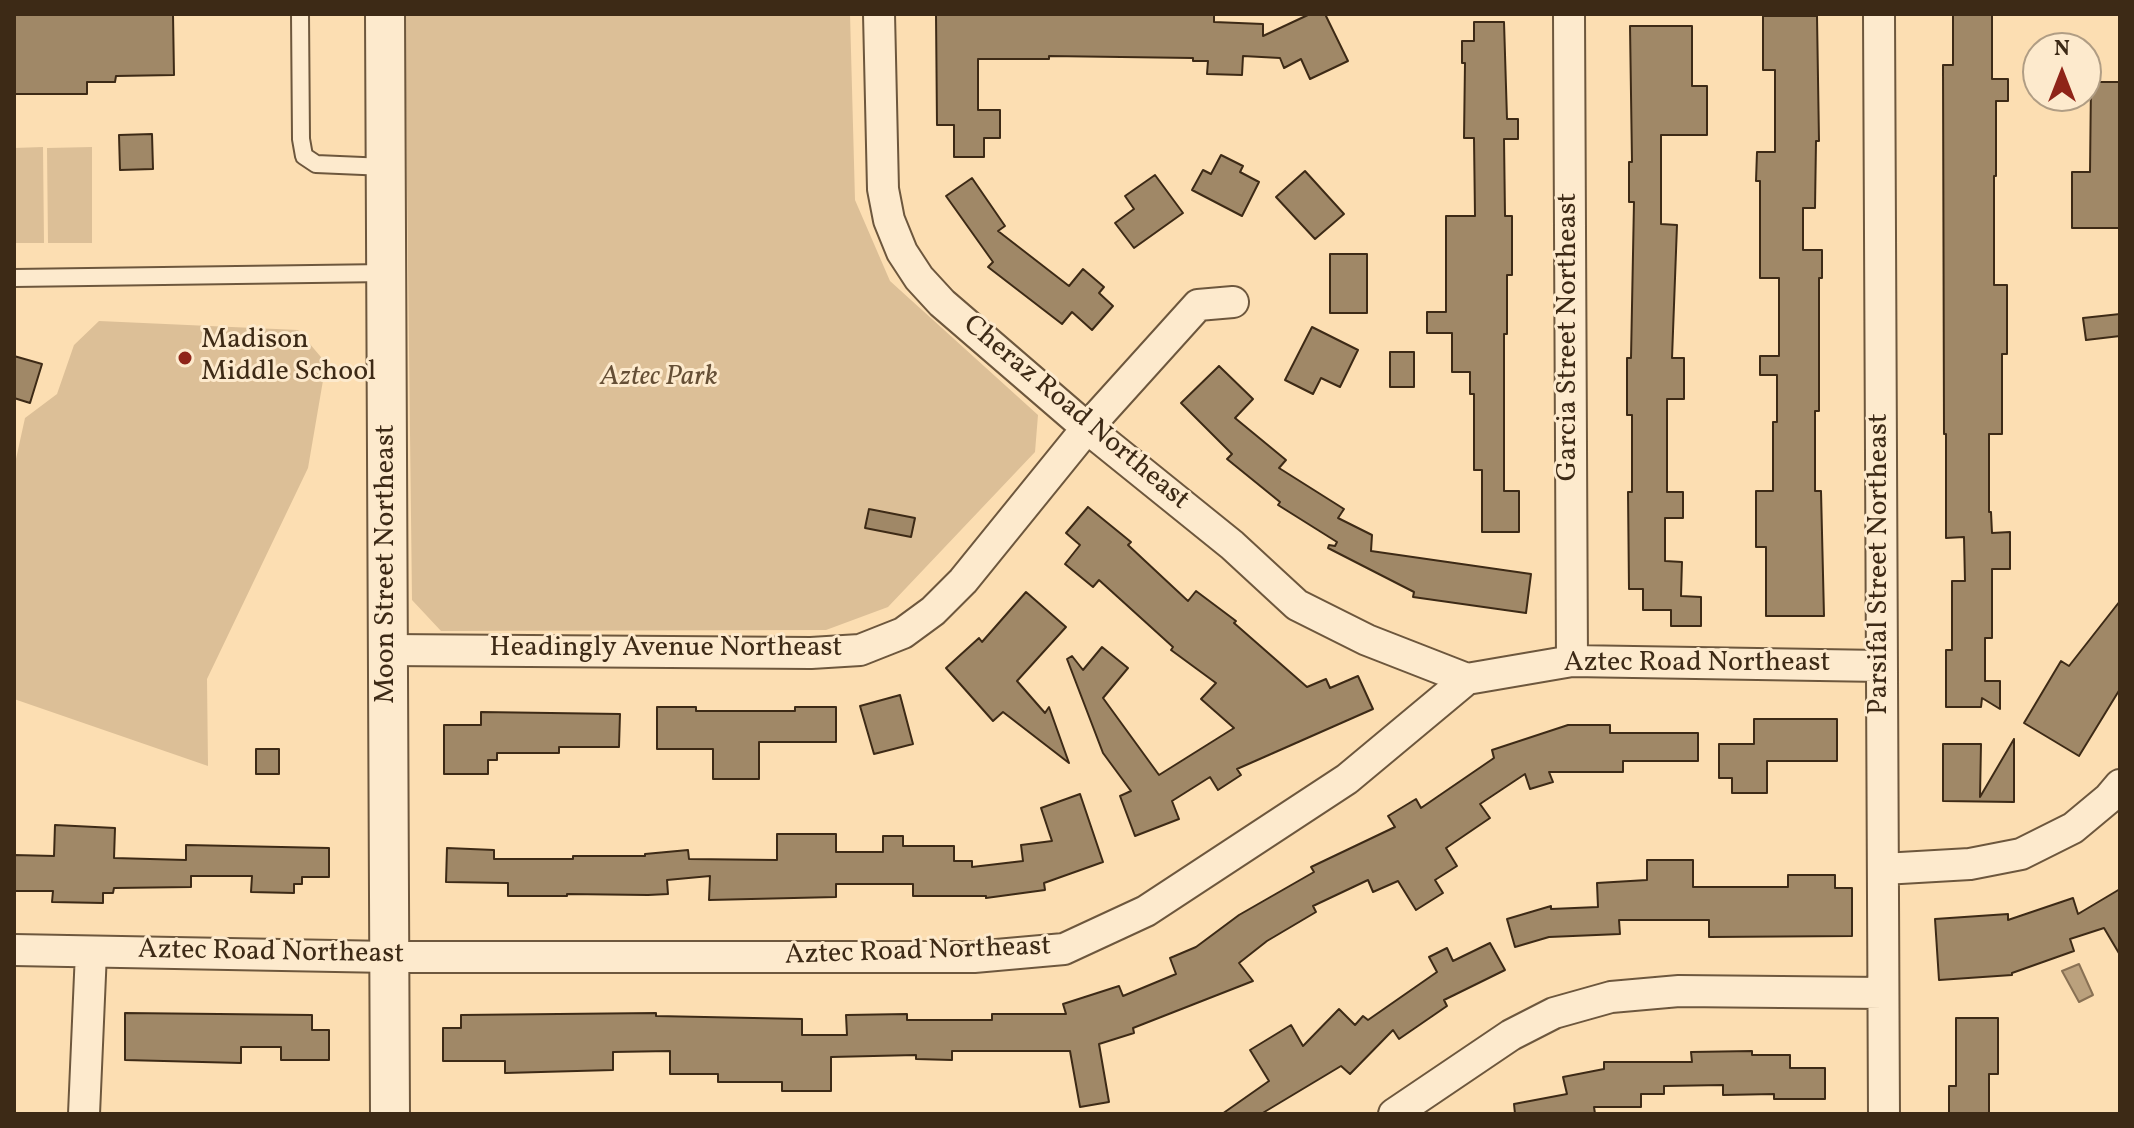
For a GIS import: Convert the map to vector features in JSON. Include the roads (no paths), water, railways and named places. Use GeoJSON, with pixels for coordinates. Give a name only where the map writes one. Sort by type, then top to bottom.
{"type":"FeatureCollection","features":[{"type":"Feature","properties":{"kind":"street","name":"Moon Street Northeast"},"geometry":{"type":"LineString","coordinates":[[385,14],[390,1114]]}},
{"type":"Feature","properties":{"kind":"street","name":"Cheraz Road Northeast"},"geometry":{"type":"LineString","coordinates":[[879,14],[883,189],[889,220],[902,252],[919,278],[942,303],[1087,428],[1232,545],[1297,605],[1367,640],[1467,679]]}},
{"type":"Feature","properties":{"kind":"street","name":"Garcia Street Northeast"},"geometry":{"type":"LineString","coordinates":[[1569,14],[1572,661]]}},
{"type":"Feature","properties":{"kind":"street","name":"Parsifal Street Northeast"},"geometry":{"type":"LineString","coordinates":[[1879,14],[1884,1114]]}},
{"type":"Feature","properties":{"kind":"street","name":"Headingly Avenue Northeast"},"geometry":{"type":"LineString","coordinates":[[389,650],[795,653],[860,650],[903,633],[933,611],[963,581],[1087,428],[1198,305],[1233,302]]}},
{"type":"Feature","properties":{"kind":"street","name":"Aztec Road Northeast"},"geometry":{"type":"LineString","coordinates":[[14,950],[389,957],[974,957],[1064,949],[1146,911],[1347,779],[1467,679],[1572,661],[1881,666]]}},
{"type":"Feature","properties":{"kind":"street"},"geometry":{"type":"LineString","coordinates":[[1883,869],[1970,864],[2021,854],[2073,828],[2120,785]]}},
{"type":"Feature","properties":{"kind":"street"},"geometry":{"type":"LineString","coordinates":[[84,1114],[91,952]]}},
{"type":"Feature","properties":{"kind":"street"},"geometry":{"type":"LineString","coordinates":[[1394,1114],[1511,1035],[1554,1013],[1611,997],[1679,991],[1883,993]]}},
{"type":"Feature","properties":{"kind":"lane"},"geometry":{"type":"LineString","coordinates":[[300,14],[301,139],[304,156],[316,164],[386,167]]}},
{"type":"Feature","properties":{"kind":"lane"},"geometry":{"type":"LineString","coordinates":[[14,278],[386,273]]}},
{"type":"Feature","properties":{"kind":"place","name":"Madison Middle School"},"geometry":{"type":"Point","coordinates":[185,358]}},
{"type":"Feature","properties":{"kind":"park label","name":"Aztec Park"},"geometry":{"type":"Point","coordinates":[659,379]}}]}
